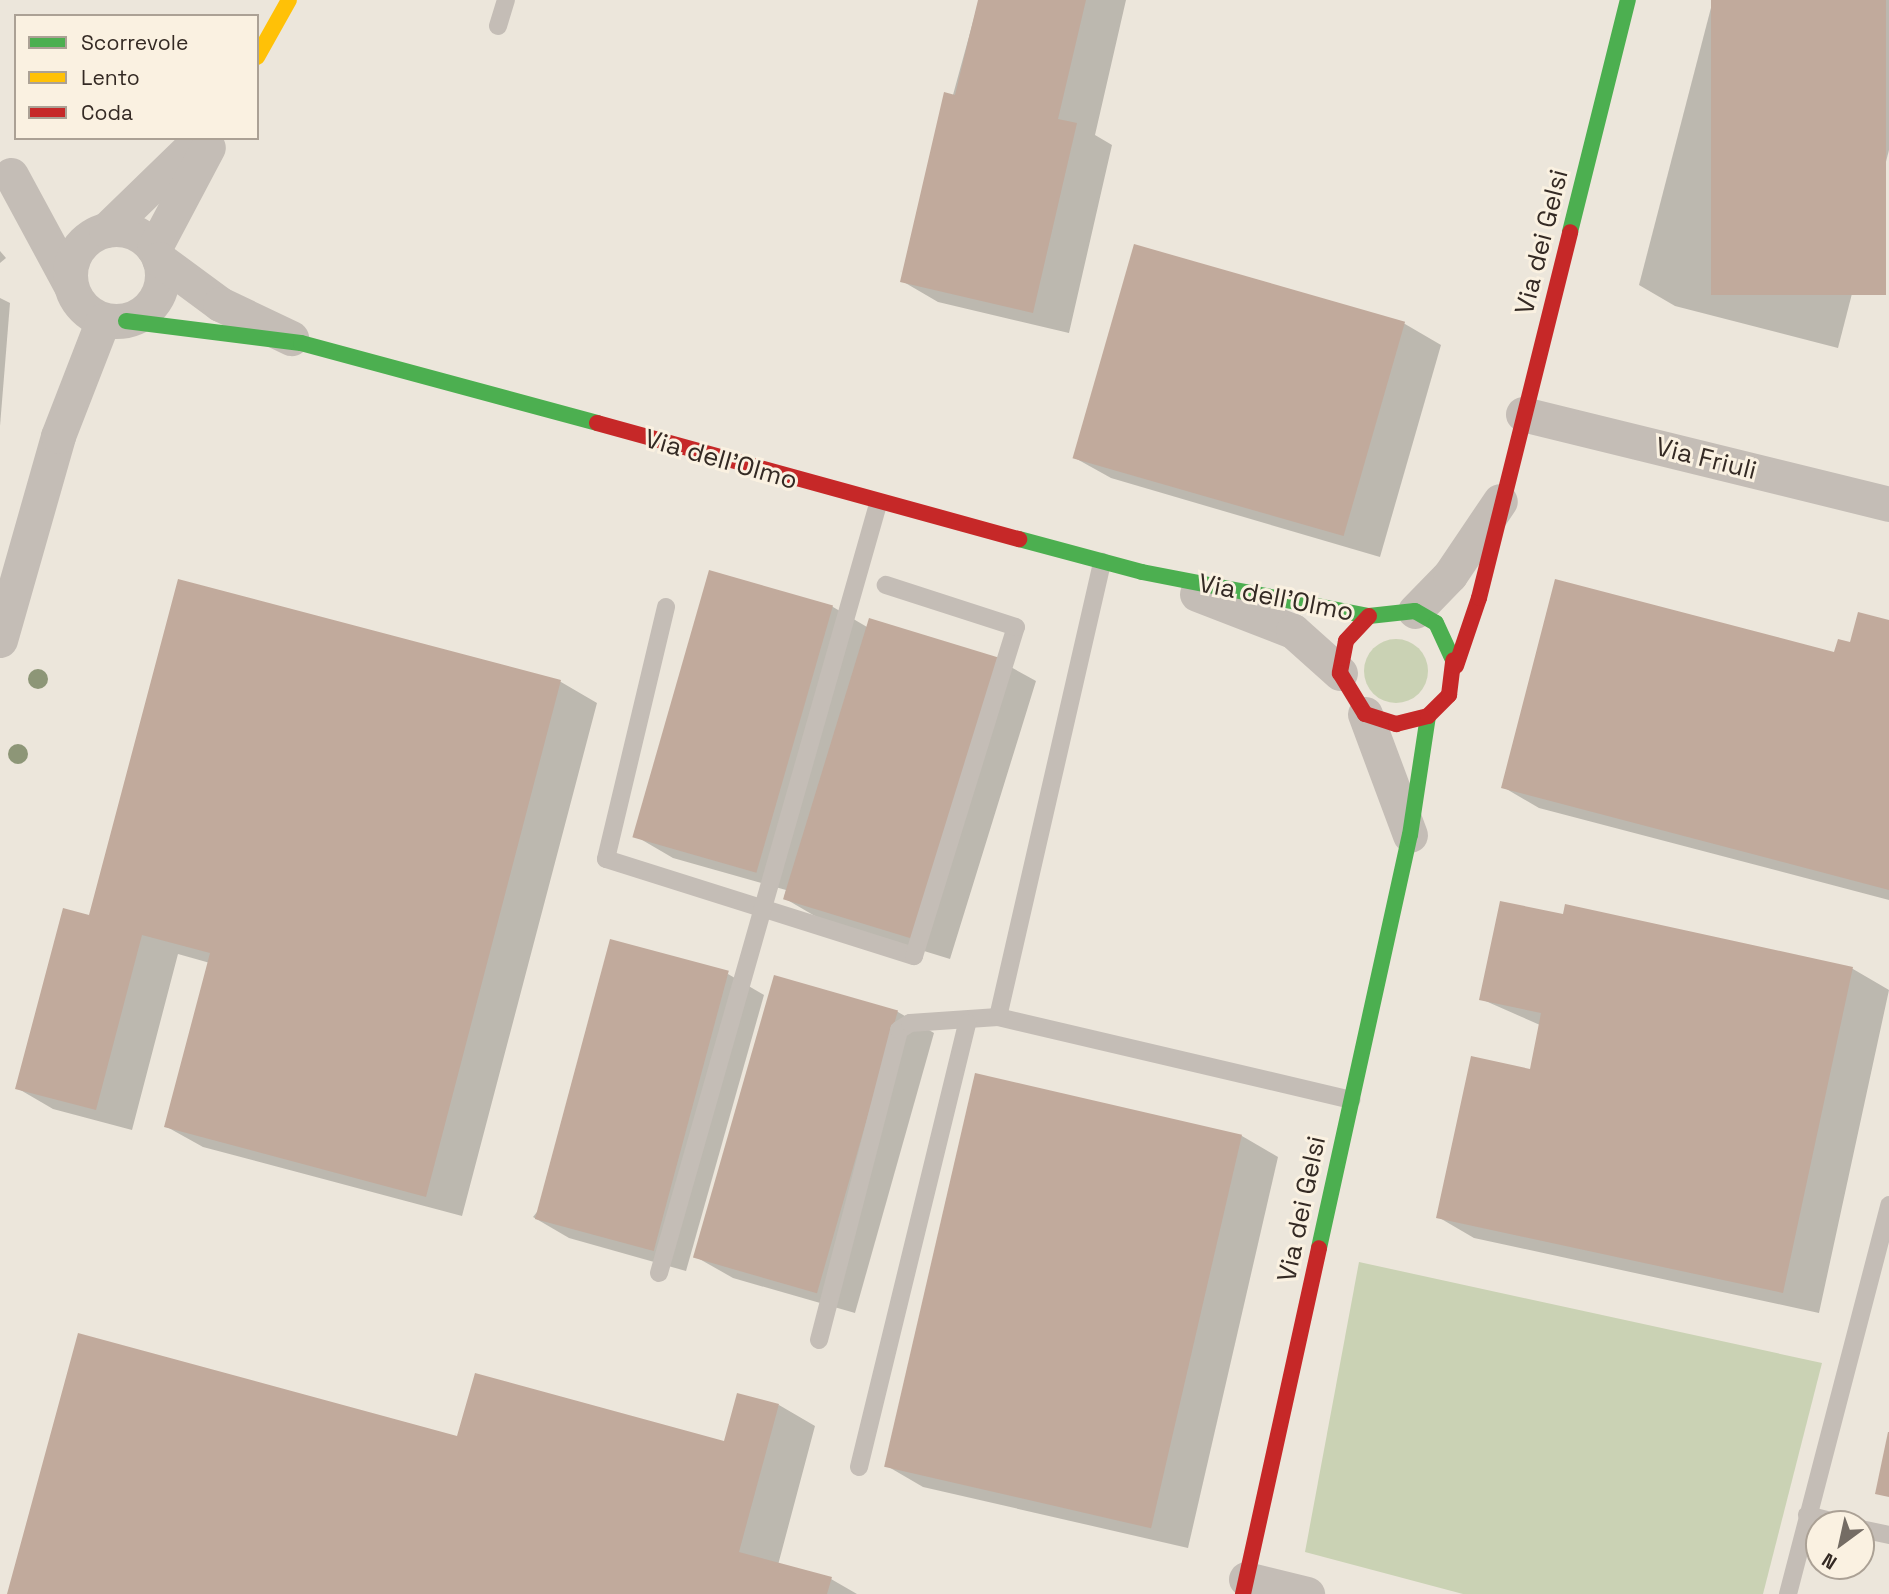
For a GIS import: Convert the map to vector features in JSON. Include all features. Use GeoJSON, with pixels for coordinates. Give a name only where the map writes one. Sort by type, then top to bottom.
{"type":"FeatureCollection","features":[{"type":"Feature","properties":{"kind":"street"},"geometry":{"type":"LineString","coordinates":[[259,53],[289,0]]}},
{"type":"Feature","properties":{"kind":"street","name":"Via dei Gelsi"},"geometry":{"type":"LineString","coordinates":[[1456,666],[1504,496],[1628,0]]}},
{"type":"Feature","properties":{"kind":"street"},"geometry":{"type":"LineString","coordinates":[[0,640],[94,307],[72,259],[199,140]]}},
{"type":"Feature","properties":{"kind":"street"},"geometry":{"type":"LineString","coordinates":[[94,307],[152,304],[160,290],[157,254],[212,140]]}},
{"type":"Feature","properties":{"kind":"street"},"geometry":{"type":"LineString","coordinates":[[5,171],[97,234],[133,232],[157,254]]}},
{"type":"Feature","properties":{"kind":"street"},"geometry":{"type":"LineString","coordinates":[[5,171],[94,307]]}},
{"type":"Feature","properties":{"kind":"street","name":"Via dell'Olmo"},"geometry":{"type":"LineString","coordinates":[[157,254],[220,304],[301,343]]}},
{"type":"Feature","properties":{"kind":"street","name":"Via dell'Olmo"},"geometry":{"type":"LineString","coordinates":[[94,307],[301,343],[878,504],[1102,562],[1369,616]]}},
{"type":"Feature","properties":{"kind":"street","name":"Via Friuli"},"geometry":{"type":"LineString","coordinates":[[1523,414],[1889,504]]}},
{"type":"Feature","properties":{"kind":"street"},"geometry":{"type":"LineString","coordinates":[[1415,611],[1450,575],[1504,496]]}},
{"type":"Feature","properties":{"kind":"street","name":"Via dell'Olmo"},"geometry":{"type":"LineString","coordinates":[[1142,572],[1293,631],[1340,673]]}},
{"type":"Feature","properties":{"kind":"street"},"geometry":{"type":"LineString","coordinates":[[1366,714],[1396,724],[1428,716],[1449,695],[1456,666],[1436,623],[1415,611],[1392,609],[1369,616],[1346,640],[1340,673],[1349,696],[1366,714],[1410,835]]}},
{"type":"Feature","properties":{"kind":"street","name":"Via dei Gelsi"},"geometry":{"type":"LineString","coordinates":[[1245,1587],[1410,835],[1428,716]]}},
{"type":"Feature","properties":{"kind":"street"},"geometry":{"type":"LineString","coordinates":[[1245,1587],[1307,1594]]}},
{"type":"Feature","properties":{"kind":"lane"},"geometry":{"type":"LineString","coordinates":[[498,26],[506,0]]}},
{"type":"Feature","properties":{"kind":"lane"},"geometry":{"type":"LineString","coordinates":[[659,1273],[878,504]]}},
{"type":"Feature","properties":{"kind":"lane"},"geometry":{"type":"LineString","coordinates":[[998,1017],[1102,562]]}},
{"type":"Feature","properties":{"kind":"lane"},"geometry":{"type":"LineString","coordinates":[[667,607],[606,859],[914,956],[928,926],[1016,627],[886,585]]}},
{"type":"Feature","properties":{"kind":"lane"},"geometry":{"type":"LineString","coordinates":[[819,1340],[899,1030],[910,1023],[967,1023],[998,1017],[1351,1100]]}},
{"type":"Feature","properties":{"kind":"lane"},"geometry":{"type":"LineString","coordinates":[[859,1467],[967,1023]]}},
{"type":"Feature","properties":{"kind":"lane"},"geometry":{"type":"LineString","coordinates":[[1808,1510],[1889,1205]]}},
{"type":"Feature","properties":{"kind":"lane"},"geometry":{"type":"LineString","coordinates":[[1788,1594],[1805,1523]]}},
{"type":"Feature","properties":{"kind":"green space"},"geometry":{"type":"Polygon","coordinates":[[[1396,639],[1414,645],[1422,653],[1428,671],[1422,689],[1414,697],[1396,703],[1378,697],[1370,689],[1364,671],[1370,653],[1378,645],[1396,639]]]}},
{"type":"Feature","properties":{"kind":"green space"},"geometry":{"type":"Polygon","coordinates":[[[1359,1262],[1822,1363],[1763,1594],[1463,1594],[1305,1552],[1359,1262]]]}},
{"type":"Feature","properties":{"kind":"building"},"geometry":{"type":"Polygon","coordinates":[[[978,0],[1086,0],[1058,119],[1077,123],[1033,313],[900,282],[944,92],[955,95],[978,0]]]}},
{"type":"Feature","properties":{"kind":"building"},"geometry":{"type":"Polygon","coordinates":[[[1711,0],[1886,0],[1886,295],[1711,295],[1711,0]]]}},
{"type":"Feature","properties":{"kind":"building"},"geometry":{"type":"Polygon","coordinates":[[[1134,244],[1405,322],[1344,536],[1073,458],[1134,244]]]}},
{"type":"Feature","properties":{"kind":"building"},"geometry":{"type":"Polygon","coordinates":[[[709,570],[833,606],[756,873],[632,837],[709,570]]]}},
{"type":"Feature","properties":{"kind":"building"},"geometry":{"type":"Polygon","coordinates":[[[178,579],[561,680],[426,1197],[164,1127],[210,953],[142,935],[96,1110],[15,1089],[63,908],[89,915],[178,579]]]}},
{"type":"Feature","properties":{"kind":"building"},"geometry":{"type":"Polygon","coordinates":[[[1555,579],[1834,652],[1838,639],[1850,642],[1858,612],[1889,620],[1889,890],[1501,788],[1555,579]]]}},
{"type":"Feature","properties":{"kind":"building"},"geometry":{"type":"Polygon","coordinates":[[[869,618],[1000,658],[914,939],[783,899],[869,618]]]}},
{"type":"Feature","properties":{"kind":"building"},"geometry":{"type":"Polygon","coordinates":[[[1500,901],[1563,914],[1565,904],[1853,967],[1783,1293],[1436,1218],[1471,1056],[1530,1069],[1541,1013],[1479,1000],[1500,901]]]}},
{"type":"Feature","properties":{"kind":"building"},"geometry":{"type":"Polygon","coordinates":[[[610,939],[729,971],[654,1251],[535,1219],[610,939]]]}},
{"type":"Feature","properties":{"kind":"building"},"geometry":{"type":"Polygon","coordinates":[[[774,975],[898,1011],[817,1293],[693,1258],[774,975]]]}},
{"type":"Feature","properties":{"kind":"building"},"geometry":{"type":"Polygon","coordinates":[[[975,1073],[1242,1135],[1151,1528],[884,1467],[975,1073]]]}},
{"type":"Feature","properties":{"kind":"building"},"geometry":{"type":"Polygon","coordinates":[[[78,1333],[457,1436],[475,1373],[724,1441],[737,1393],[779,1404],[739,1552],[832,1577],[827,1594],[7,1594],[78,1333]]]}},
{"type":"Feature","properties":{"kind":"building"},"geometry":{"type":"Polygon","coordinates":[[[1889,1432],[1889,1497],[1875,1494],[1889,1432]]]}},
{"type":"Feature","properties":{"kind":"traffic: fast"},"geometry":{"type":"LineString","coordinates":[[1570,232],[1628,0]]}},
{"type":"Feature","properties":{"kind":"traffic: fast"},"geometry":{"type":"LineString","coordinates":[[126,321],[301,343],[597,423]]}},
{"type":"Feature","properties":{"kind":"traffic: fast"},"geometry":{"type":"LineString","coordinates":[[1019,539],[1142,572],[1369,616],[1415,611],[1436,623],[1453,660]]}},
{"type":"Feature","properties":{"kind":"traffic: fast"},"geometry":{"type":"LineString","coordinates":[[1319,1248],[1410,835],[1428,716]]}},
{"type":"Feature","properties":{"kind":"traffic: slow"},"geometry":{"type":"LineString","coordinates":[[259,53],[289,0]]}},
{"type":"Feature","properties":{"kind":"traffic: jam"},"geometry":{"type":"LineString","coordinates":[[1456,666],[1479,598],[1570,232]]}},
{"type":"Feature","properties":{"kind":"traffic: jam"},"geometry":{"type":"LineString","coordinates":[[597,423],[1019,539]]}},
{"type":"Feature","properties":{"kind":"traffic: jam"},"geometry":{"type":"LineString","coordinates":[[1369,616],[1346,641],[1340,673],[1365,714],[1396,724],[1428,716],[1449,695],[1453,660]]}},
{"type":"Feature","properties":{"kind":"traffic: jam"},"geometry":{"type":"LineString","coordinates":[[1243,1594],[1319,1248]]}}]}
